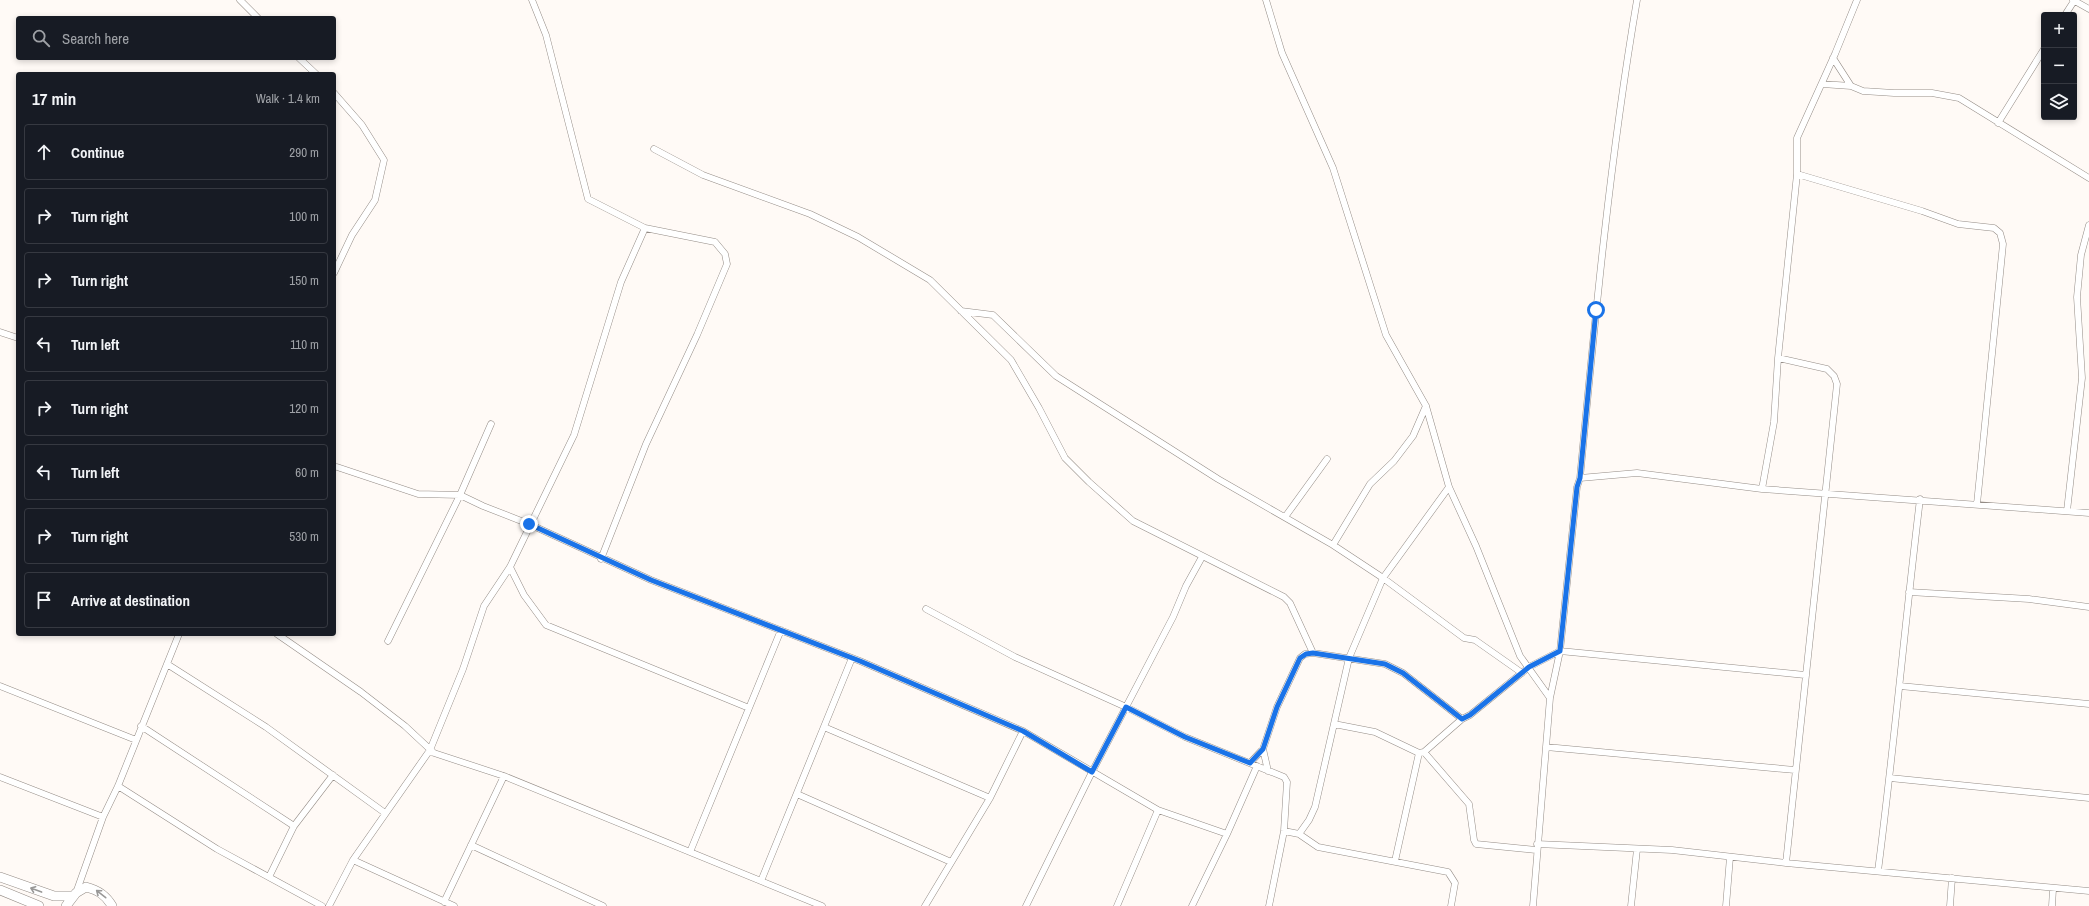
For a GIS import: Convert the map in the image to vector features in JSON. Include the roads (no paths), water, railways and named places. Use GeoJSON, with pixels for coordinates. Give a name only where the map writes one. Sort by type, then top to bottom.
{"type":"FeatureCollection","features":[{"type":"Feature","properties":{"kind":"main road"},"geometry":{"type":"LineString","coordinates":[[0,877],[54,896],[75,894]]}},
{"type":"Feature","properties":{"kind":"main road"},"geometry":{"type":"LineString","coordinates":[[66,906],[75,894],[86,887],[98,890],[108,899],[112,906]]}},
{"type":"Feature","properties":{"kind":"main road"},"geometry":{"type":"LineString","coordinates":[[0,890],[39,906]]}},
{"type":"Feature","properties":{"kind":"street"},"geometry":{"type":"LineString","coordinates":[[240,0],[256,16]]}},
{"type":"Feature","properties":{"kind":"street"},"geometry":{"type":"LineString","coordinates":[[532,0],[546,35],[588,199],[646,228],[715,242],[725,254],[727,264],[697,334],[646,444],[601,559]]}},
{"type":"Feature","properties":{"kind":"street"},"geometry":{"type":"LineString","coordinates":[[1266,0],[1282,53],[1333,168],[1386,335],[1426,406],[1449,487],[1476,546],[1520,656],[1550,698]]}},
{"type":"Feature","properties":{"kind":"street"},"geometry":{"type":"LineString","coordinates":[[1533,906],[1550,698],[1560,651],[1577,487],[1580,478],[1610,188],[1624,80],[1638,0]]}},
{"type":"Feature","properties":{"kind":"street"},"geometry":{"type":"LineString","coordinates":[[1762,489],[1774,422],[1778,358],[1797,174],[1798,138],[1857,0]]}},
{"type":"Feature","properties":{"kind":"street"},"geometry":{"type":"LineString","coordinates":[[2067,12],[2073,0],[2089,10]]}},
{"type":"Feature","properties":{"kind":"street"},"geometry":{"type":"LineString","coordinates":[[1998,123],[2041,54]]}},
{"type":"Feature","properties":{"kind":"street"},"geometry":{"type":"LineString","coordinates":[[1833,58],[1851,86]]}},
{"type":"Feature","properties":{"kind":"street"},"geometry":{"type":"LineString","coordinates":[[301,60],[314,72]]}},
{"type":"Feature","properties":{"kind":"street"},"geometry":{"type":"LineString","coordinates":[[1822,84],[1851,86],[1863,91],[1932,93],[1959,98],[2089,178]]}},
{"type":"Feature","properties":{"kind":"street"},"geometry":{"type":"LineString","coordinates":[[336,95],[362,125],[384,160],[375,200],[352,234],[336,269]]}},
{"type":"Feature","properties":{"kind":"street"},"geometry":{"type":"LineString","coordinates":[[654,149],[703,175],[810,214],[858,236],[930,280],[1011,360],[1039,408],[1065,458],[1089,482],[1133,521],[1284,597],[1292,607],[1313,653]]}},
{"type":"Feature","properties":{"kind":"street"},"geometry":{"type":"LineString","coordinates":[[1797,174],[1922,211],[1958,224],[1994,228],[2000,233],[2003,244],[1977,504]]}},
{"type":"Feature","properties":{"kind":"street"},"geometry":{"type":"LineString","coordinates":[[2067,511],[2082,378],[2077,297],[2081,255],[2089,226]]}},
{"type":"Feature","properties":{"kind":"street"},"geometry":{"type":"LineString","coordinates":[[329,906],[353,860],[385,812],[430,750],[463,669],[484,606],[510,567],[529,524],[574,435],[621,282],[646,228]]}},
{"type":"Feature","properties":{"kind":"street"},"geometry":{"type":"LineString","coordinates":[[962,311],[994,315],[1056,376],[1218,480],[1333,545],[1383,578],[1464,638],[1475,640],[1522,673]]}},
{"type":"Feature","properties":{"kind":"street"},"geometry":{"type":"LineString","coordinates":[[0,332],[16,337]]}},
{"type":"Feature","properties":{"kind":"street"},"geometry":{"type":"LineString","coordinates":[[1778,358],[1827,369],[1834,376],[1837,384],[1827,494],[1805,675],[1786,863]]}},
{"type":"Feature","properties":{"kind":"street"},"geometry":{"type":"LineString","coordinates":[[1333,545],[1370,484],[1394,461],[1413,436],[1426,406]]}},
{"type":"Feature","properties":{"kind":"street"},"geometry":{"type":"LineString","coordinates":[[388,642],[460,495],[491,424]]}},
{"type":"Feature","properties":{"kind":"street"},"geometry":{"type":"LineString","coordinates":[[1285,517],[1327,460]]}},
{"type":"Feature","properties":{"kind":"street"},"geometry":{"type":"LineString","coordinates":[[337,467],[418,494],[460,495],[483,506],[529,524],[601,559],[852,658],[1023,731],[1158,810],[1227,834]]}},
{"type":"Feature","properties":{"kind":"street"},"geometry":{"type":"LineString","coordinates":[[1580,478],[1637,473],[1762,489],[1920,499],[2089,513]]}},
{"type":"Feature","properties":{"kind":"street"},"geometry":{"type":"LineString","coordinates":[[1299,834],[1309,820],[1314,807],[1349,658],[1383,578],[1449,487]]}},
{"type":"Feature","properties":{"kind":"street"},"geometry":{"type":"LineString","coordinates":[[1878,871],[1890,778],[1920,499]]}},
{"type":"Feature","properties":{"kind":"street"},"geometry":{"type":"LineString","coordinates":[[1026,906],[1092,772],[1173,617],[1186,586],[1202,557]]}},
{"type":"Feature","properties":{"kind":"street"},"geometry":{"type":"LineString","coordinates":[[510,567],[524,595],[546,625],[749,708]]}},
{"type":"Feature","properties":{"kind":"street"},"geometry":{"type":"LineString","coordinates":[[1909,592],[2029,598],[2089,607]]}},
{"type":"Feature","properties":{"kind":"street"},"geometry":{"type":"LineString","coordinates":[[926,609],[1015,657],[1126,707],[1185,737],[1284,777],[1287,782],[1284,831],[1269,906]]}},
{"type":"Feature","properties":{"kind":"street"},"geometry":{"type":"LineString","coordinates":[[690,852],[781,630]]}},
{"type":"Feature","properties":{"kind":"street"},"geometry":{"type":"LineString","coordinates":[[75,894],[103,817],[118,786],[177,636]]}},
{"type":"Feature","properties":{"kind":"street"},"geometry":{"type":"LineString","coordinates":[[280,636],[361,692],[405,726],[434,753],[504,776],[822,906]]}},
{"type":"Feature","properties":{"kind":"street"},"geometry":{"type":"LineString","coordinates":[[1395,861],[1421,752],[1462,719],[1470,715],[1529,667],[1560,651],[1805,675]]}},
{"type":"Feature","properties":{"kind":"street"},"geometry":{"type":"LineString","coordinates":[[1250,763],[1263,749],[1277,707],[1300,658],[1306,654],[1313,653],[1385,664],[1403,673],[1462,719]]}},
{"type":"Feature","properties":{"kind":"street"},"geometry":{"type":"LineString","coordinates":[[761,881],[852,658]]}},
{"type":"Feature","properties":{"kind":"street"},"geometry":{"type":"LineString","coordinates":[[167,664],[266,727],[385,812]]}},
{"type":"Feature","properties":{"kind":"street"},"geometry":{"type":"LineString","coordinates":[[0,686],[136,740]]}},
{"type":"Feature","properties":{"kind":"street"},"geometry":{"type":"LineString","coordinates":[[1900,686],[2089,704]]}},
{"type":"Feature","properties":{"kind":"street"},"geometry":{"type":"LineString","coordinates":[[1334,724],[1375,732],[1421,752],[1469,804],[1474,840],[1476,844],[1672,850],[1786,863],[2053,889],[2089,891]]}},
{"type":"Feature","properties":{"kind":"street"},"geometry":{"type":"LineString","coordinates":[[141,726],[294,826]]}},
{"type":"Feature","properties":{"kind":"street"},"geometry":{"type":"LineString","coordinates":[[824,727],[990,798]]}},
{"type":"Feature","properties":{"kind":"street"},"geometry":{"type":"LineString","coordinates":[[925,906],[990,798],[1023,731]]}},
{"type":"Feature","properties":{"kind":"street"},"geometry":{"type":"LineString","coordinates":[[1546,747],[1795,770]]}},
{"type":"Feature","properties":{"kind":"street"},"geometry":{"type":"LineString","coordinates":[[1263,749],[1268,771]]}},
{"type":"Feature","properties":{"kind":"street"},"geometry":{"type":"LineString","coordinates":[[1192,906],[1227,834],[1257,766]]}},
{"type":"Feature","properties":{"kind":"street"},"geometry":{"type":"LineString","coordinates":[[269,877],[294,826],[333,774]]}},
{"type":"Feature","properties":{"kind":"street"},"geometry":{"type":"LineString","coordinates":[[0,776],[103,817]]}},
{"type":"Feature","properties":{"kind":"street"},"geometry":{"type":"LineString","coordinates":[[444,902],[504,776]]}},
{"type":"Feature","properties":{"kind":"street"},"geometry":{"type":"LineString","coordinates":[[1890,778],[2089,798]]}},
{"type":"Feature","properties":{"kind":"street"},"geometry":{"type":"LineString","coordinates":[[118,786],[217,849],[322,906]]}},
{"type":"Feature","properties":{"kind":"street"},"geometry":{"type":"LineString","coordinates":[[796,794],[951,862]]}},
{"type":"Feature","properties":{"kind":"street"},"geometry":{"type":"LineString","coordinates":[[1117,906],[1158,810]]}},
{"type":"Feature","properties":{"kind":"street"},"geometry":{"type":"LineString","coordinates":[[1284,831],[1299,834],[1318,847],[1448,872],[1453,877],[1455,883],[1451,906]]}},
{"type":"Feature","properties":{"kind":"street"},"geometry":{"type":"LineString","coordinates":[[471,845],[603,906]]}},
{"type":"Feature","properties":{"kind":"street"},"geometry":{"type":"LineString","coordinates":[[1632,906],[1636,849]]}},
{"type":"Feature","properties":{"kind":"street"},"geometry":{"type":"LineString","coordinates":[[1726,906],[1730,857]]}},
{"type":"Feature","properties":{"kind":"street"},"geometry":{"type":"LineString","coordinates":[[353,860],[454,906]]}},
{"type":"Feature","properties":{"kind":"street"},"geometry":{"type":"LineString","coordinates":[[1950,906],[1952,878]]}},
{"type":"Feature","properties":{"kind":"street"},"geometry":{"type":"LineString","coordinates":[[2052,906],[2053,889]]}}]}
